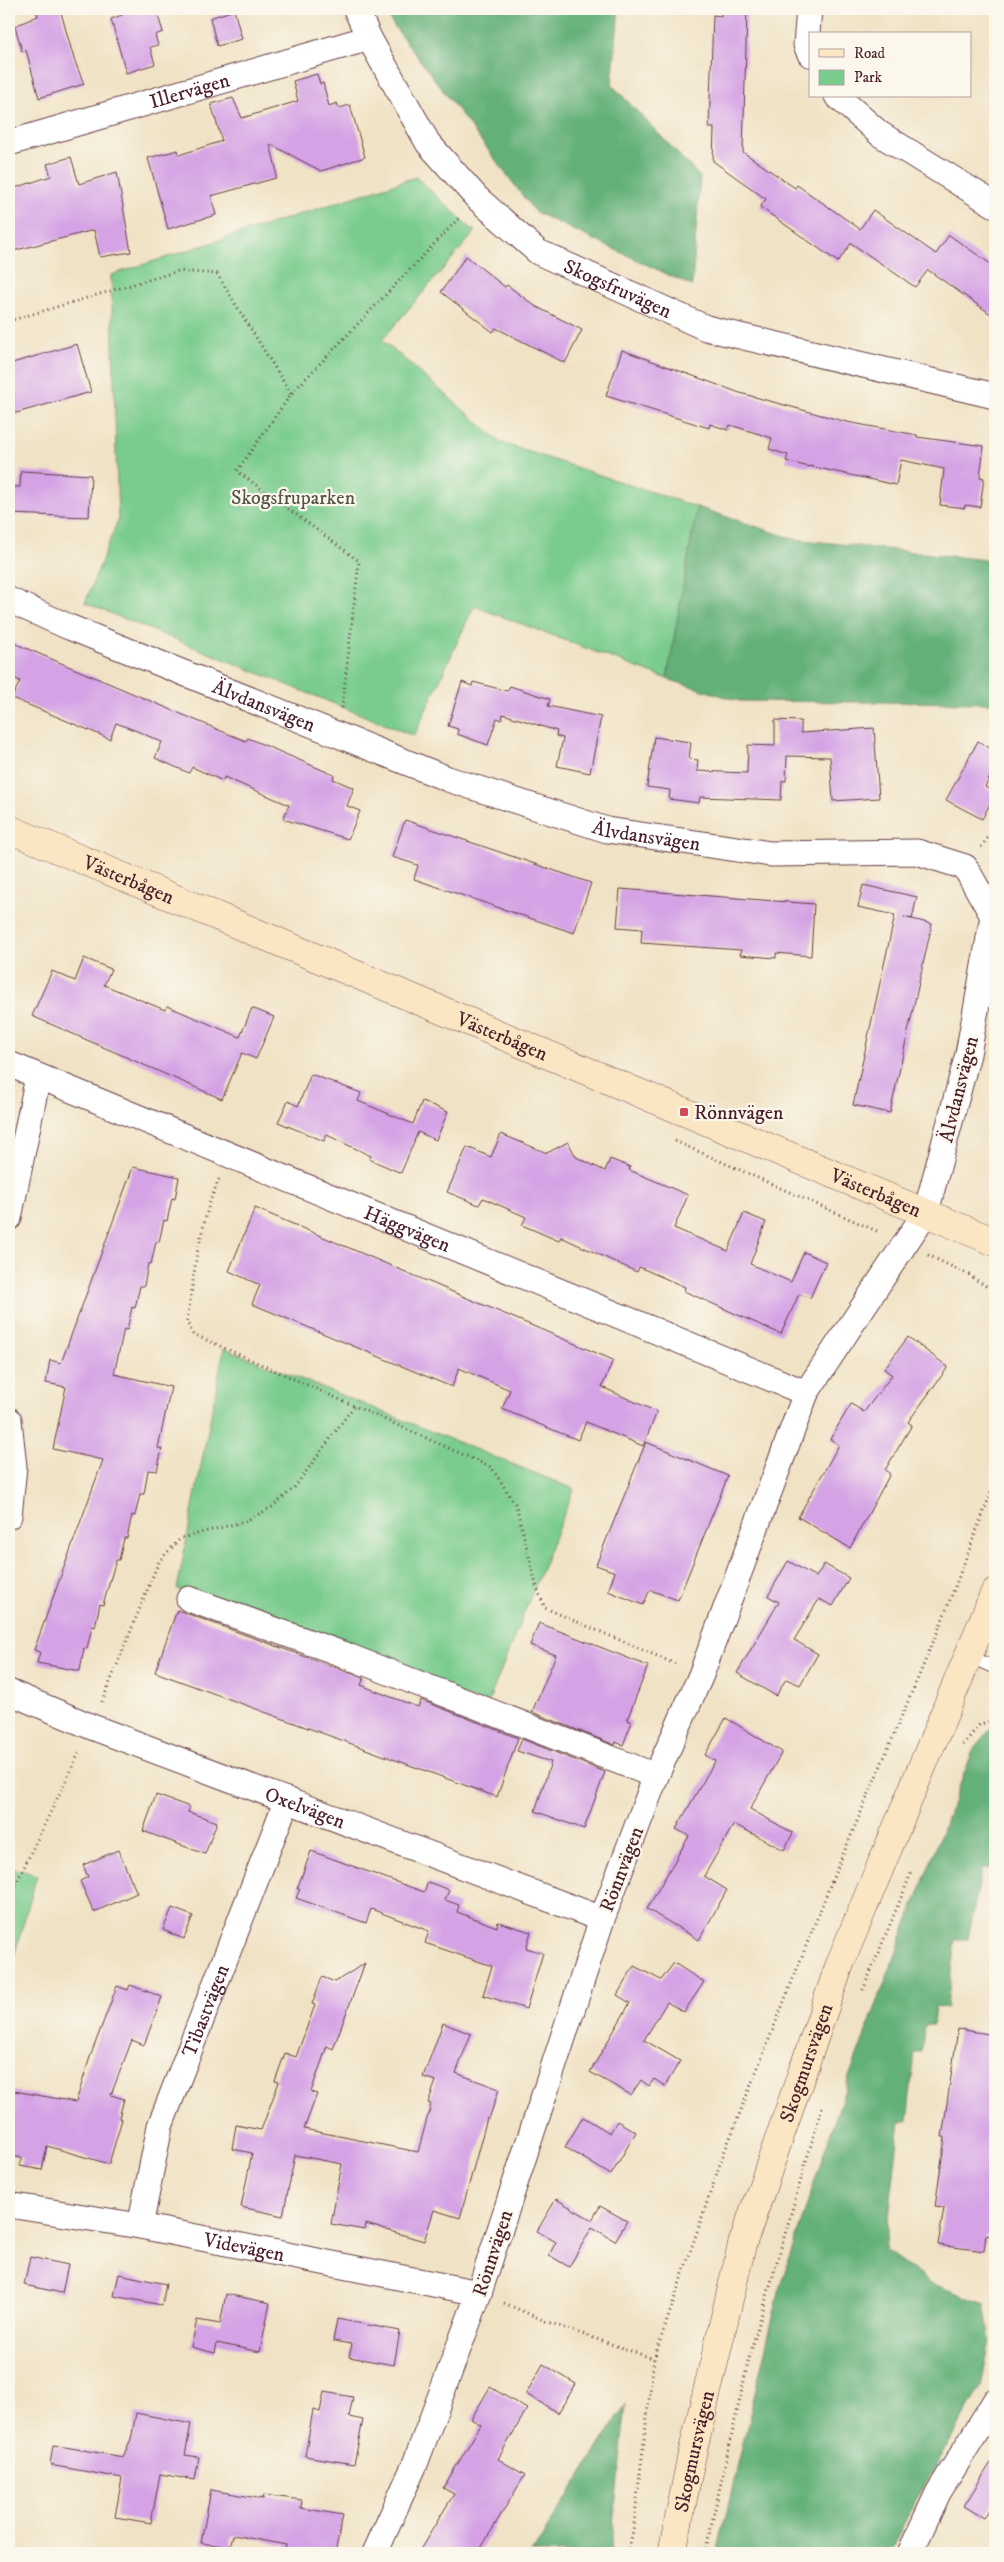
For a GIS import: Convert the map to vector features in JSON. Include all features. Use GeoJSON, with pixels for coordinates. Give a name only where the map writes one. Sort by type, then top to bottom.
{"type":"FeatureCollection","features":[{"type":"Feature","properties":{"kind":"street","name":"Skogsfruvägen"},"geometry":{"type":"LineString","coordinates":[[356,9],[369,38],[428,143],[477,198],[538,252],[706,328],[995,396]]}},
{"type":"Feature","properties":{"kind":"street"},"geometry":{"type":"LineString","coordinates":[[809,9],[806,45],[809,52]]}},
{"type":"Feature","properties":{"kind":"street","name":"Illervägen"},"geometry":{"type":"LineString","coordinates":[[9,143],[369,38]]}},
{"type":"Feature","properties":{"kind":"street"},"geometry":{"type":"LineString","coordinates":[[839,98],[880,134],[995,205]]}},
{"type":"Feature","properties":{"kind":"street","name":"Älvdansvägen"},"geometry":{"type":"LineString","coordinates":[[9,600],[78,631],[448,780],[607,830],[771,854],[917,852],[965,868],[993,916],[968,1054],[926,1212]]}},
{"type":"Feature","properties":{"kind":"street","name":"Västerbågen"},"geometry":{"type":"LineString","coordinates":[[9,829],[747,1140],[995,1242]]}},
{"type":"Feature","properties":{"kind":"street","name":"Häggvägen"},"geometry":{"type":"LineString","coordinates":[[9,1064],[806,1393]]}},
{"type":"Feature","properties":{"kind":"street"},"geometry":{"type":"LineString","coordinates":[[9,1218],[38,1077]]}},
{"type":"Feature","properties":{"kind":"street","name":"Rönnvägen"},"geometry":{"type":"LineString","coordinates":[[375,2553],[415,2464],[480,2293],[602,1919],[656,1776],[701,1675],[806,1393],[926,1212]]}},
{"type":"Feature","properties":{"kind":"street"},"geometry":{"type":"LineString","coordinates":[[9,1420],[14,1467],[9,1516]]}},
{"type":"Feature","properties":{"kind":"street","name":"Skogmursvägen"},"geometry":{"type":"LineString","coordinates":[[672,2553],[691,2459],[742,2245],[841,1960],[967,1654],[995,1592]]}},
{"type":"Feature","properties":{"kind":"street"},"geometry":{"type":"LineString","coordinates":[[189,1600],[345,1655],[656,1776]]}},
{"type":"Feature","properties":{"kind":"street","name":"Oxelvägen"},"geometry":{"type":"LineString","coordinates":[[9,1692],[92,1727],[602,1919]]}},
{"type":"Feature","properties":{"kind":"street","name":"Tibastvägen"},"geometry":{"type":"LineString","coordinates":[[140,2226],[160,2126],[287,1800]]}},
{"type":"Feature","properties":{"kind":"street","name":"Videvägen"},"geometry":{"type":"LineString","coordinates":[[9,2205],[140,2226],[480,2293]]}},
{"type":"Feature","properties":{"kind":"street"},"geometry":{"type":"LineString","coordinates":[[910,2553],[938,2493],[995,2401]]}},
{"type":"Feature","properties":{"kind":"lane"},"geometry":{"type":"LineString","coordinates":[[967,1654],[995,1668]]}},
{"type":"Feature","properties":{"kind":"path"},"geometry":{"type":"LineString","coordinates":[[339,736],[359,561],[237,471],[291,394],[477,198]]}},
{"type":"Feature","properties":{"kind":"path"},"geometry":{"type":"LineString","coordinates":[[9,321],[178,271],[217,274],[291,394]]}},
{"type":"Feature","properties":{"kind":"path"},"geometry":{"type":"LineString","coordinates":[[671,1139],[904,1244],[969,1275],[995,1292]]}},
{"type":"Feature","properties":{"kind":"path"},"geometry":{"type":"LineString","coordinates":[[228,1155],[209,1204],[197,1252],[188,1322],[194,1334],[491,1467],[516,1505],[537,1588],[545,1608],[701,1675]]}},
{"type":"Feature","properties":{"kind":"path"},"geometry":{"type":"LineString","coordinates":[[9,1898],[92,1727],[158,1561],[181,1538],[246,1521],[272,1507],[294,1488],[354,1406]]}},
{"type":"Feature","properties":{"kind":"path"},"geometry":{"type":"LineString","coordinates":[[628,2553],[633,2531],[654,2359],[722,2158],[833,1878],[940,1626],[995,1482]]}},
{"type":"Feature","properties":{"kind":"path"},"geometry":{"type":"LineString","coordinates":[[960,1754],[963,1744],[980,1724],[995,1720]]}},
{"type":"Feature","properties":{"kind":"path"},"geometry":{"type":"LineString","coordinates":[[862,1992],[915,1864]]}},
{"type":"Feature","properties":{"kind":"path"},"geometry":{"type":"LineString","coordinates":[[705,2553],[750,2354],[824,2103]]}},
{"type":"Feature","properties":{"kind":"path"},"geometry":{"type":"LineString","coordinates":[[480,2293],[545,2321],[654,2359]]}},
{"type":"Feature","properties":{"kind":"green space"},"geometry":{"type":"Polygon","coordinates":[[[386,9],[619,9],[612,85],[700,177],[692,286],[535,212],[391,22],[386,9]]]}},
{"type":"Feature","properties":{"kind":"green space","name":"Skogsfruparken"},"geometry":{"type":"Polygon","coordinates":[[[416,177],[475,232],[382,340],[502,443],[697,507],[667,679],[474,606],[414,736],[85,603],[118,520],[111,275],[416,177]]]}},
{"type":"Feature","properties":{"kind":"green space"},"geometry":{"type":"Polygon","coordinates":[[[697,507],[794,539],[995,561],[995,703],[739,701],[667,679],[697,507]]]}},
{"type":"Feature","properties":{"kind":"green space"},"geometry":{"type":"Polygon","coordinates":[[[224,1348],[574,1489],[487,1705],[177,1589],[224,1348]]]}},
{"type":"Feature","properties":{"kind":"green space"},"geometry":{"type":"Polygon","coordinates":[[[994,1725],[995,1869],[982,1868],[968,1939],[955,1939],[947,2008],[935,2006],[933,2025],[924,2025],[922,2052],[915,2052],[907,2122],[900,2122],[885,2250],[931,2283],[984,2304],[990,2340],[981,2388],[909,2512],[892,2553],[717,2553],[781,2283],[849,2077],[973,1750],[994,1725]]]}},
{"type":"Feature","properties":{"kind":"green space"},"geometry":{"type":"Polygon","coordinates":[[[9,1867],[37,1875],[9,1974],[9,1867]]]}},
{"type":"Feature","properties":{"kind":"green space"},"geometry":{"type":"Polygon","coordinates":[[[626,2404],[610,2553],[532,2553],[626,2404]]]}},
{"type":"Feature","properties":{"kind":"building"},"geometry":{"type":"Polygon","coordinates":[[[36,9],[60,9],[74,59],[84,84],[39,98],[26,50],[22,51],[15,26],[38,16],[36,9]]]}},
{"type":"Feature","properties":{"kind":"building"},"geometry":{"type":"Polygon","coordinates":[[[120,9],[156,9],[163,32],[155,35],[158,45],[150,47],[155,64],[126,73],[111,19],[122,15],[120,9]]]}},
{"type":"Feature","properties":{"kind":"building"},"geometry":{"type":"Polygon","coordinates":[[[721,9],[747,9],[743,152],[795,188],[797,185],[860,229],[873,210],[936,254],[949,235],[995,267],[995,317],[928,270],[915,287],[851,243],[838,262],[760,207],[766,199],[713,161],[714,128],[709,128],[713,15],[721,16],[721,9]]]}},
{"type":"Feature","properties":{"kind":"building"},"geometry":{"type":"Polygon","coordinates":[[[234,10],[242,39],[217,46],[210,18],[234,10]]]}},
{"type":"Feature","properties":{"kind":"building"},"geometry":{"type":"Polygon","coordinates":[[[317,74],[320,84],[323,83],[329,106],[337,103],[339,108],[350,105],[365,157],[321,171],[270,144],[276,168],[276,178],[211,196],[216,215],[168,229],[148,158],[178,150],[179,155],[222,141],[211,104],[233,98],[242,118],[298,101],[293,81],[317,74]]]}},
{"type":"Feature","properties":{"kind":"building"},"geometry":{"type":"Polygon","coordinates":[[[71,157],[79,184],[117,172],[131,252],[100,257],[94,230],[9,252],[9,190],[51,176],[47,164],[71,157]]]}},
{"type":"Feature","properties":{"kind":"building"},"geometry":{"type":"Polygon","coordinates":[[[466,256],[505,287],[507,285],[535,306],[582,330],[565,363],[496,328],[493,332],[441,292],[466,256]]]}},
{"type":"Feature","properties":{"kind":"building"},"geometry":{"type":"Polygon","coordinates":[[[77,344],[91,392],[9,415],[9,364],[77,344]]]}},
{"type":"Feature","properties":{"kind":"building"},"geometry":{"type":"Polygon","coordinates":[[[622,350],[740,393],[847,422],[917,435],[917,437],[984,446],[980,477],[984,478],[980,507],[965,505],[965,508],[940,505],[944,469],[901,460],[896,485],[809,467],[786,461],[788,455],[769,449],[772,438],[730,425],[728,430],[710,424],[709,428],[606,396],[622,350]]]}},
{"type":"Feature","properties":{"kind":"building"},"geometry":{"type":"Polygon","coordinates":[[[21,471],[91,475],[89,517],[9,514],[9,487],[20,487],[21,471]]]}},
{"type":"Feature","properties":{"kind":"building"},"geometry":{"type":"Polygon","coordinates":[[[9,641],[226,733],[246,741],[248,738],[334,775],[333,779],[354,788],[347,806],[360,811],[348,839],[283,819],[289,805],[224,777],[223,781],[192,767],[189,773],[155,758],[162,742],[137,731],[116,723],[110,739],[12,698],[20,681],[9,676],[9,641]]]}},
{"type":"Feature","properties":{"kind":"building"},"geometry":{"type":"Polygon","coordinates":[[[462,682],[472,686],[473,682],[507,691],[510,686],[550,699],[548,706],[601,717],[590,773],[557,766],[563,738],[556,736],[557,731],[503,714],[502,720],[497,718],[488,745],[457,734],[458,729],[448,726],[462,682]]]}},
{"type":"Feature","properties":{"kind":"building"},"geometry":{"type":"Polygon","coordinates":[[[775,720],[801,721],[801,733],[874,728],[879,798],[833,801],[830,757],[787,756],[786,781],[782,781],[781,800],[700,797],[699,803],[669,799],[670,790],[647,787],[654,737],[691,742],[689,759],[698,760],[697,771],[747,773],[748,745],[775,746],[775,720]]]}},
{"type":"Feature","properties":{"kind":"building"},"geometry":{"type":"Polygon","coordinates":[[[978,741],[995,751],[995,767],[985,787],[995,792],[995,795],[982,819],[946,800],[978,741]]]}},
{"type":"Feature","properties":{"kind":"building"},"geometry":{"type":"Polygon","coordinates":[[[405,820],[591,883],[574,933],[414,879],[418,865],[392,857],[405,820]]]}},
{"type":"Feature","properties":{"kind":"building"},"geometry":{"type":"Polygon","coordinates":[[[863,885],[917,897],[912,919],[932,924],[890,1113],[853,1105],[895,915],[858,907],[863,885]]]}},
{"type":"Feature","properties":{"kind":"building"},"geometry":{"type":"Polygon","coordinates":[[[620,889],[814,904],[811,956],[776,953],[776,958],[740,955],[741,950],[641,943],[642,929],[617,927],[620,889]]]}},
{"type":"Feature","properties":{"kind":"building"},"geometry":{"type":"Polygon","coordinates":[[[84,958],[111,969],[104,985],[165,1010],[167,1006],[240,1037],[252,1008],[274,1017],[256,1059],[242,1053],[222,1099],[32,1016],[52,971],[75,981],[84,958]]]}},
{"type":"Feature","properties":{"kind":"building"},"geometry":{"type":"Polygon","coordinates":[[[311,1074],[361,1093],[358,1101],[413,1124],[422,1101],[448,1112],[436,1140],[418,1132],[401,1173],[369,1159],[371,1156],[327,1135],[324,1141],[278,1122],[288,1101],[298,1106],[311,1074]]]}},
{"type":"Feature","properties":{"kind":"building"},"geometry":{"type":"Polygon","coordinates":[[[501,1134],[547,1153],[568,1142],[576,1157],[605,1171],[610,1159],[630,1167],[629,1170],[688,1195],[674,1228],[728,1251],[744,1213],[766,1222],[750,1264],[791,1282],[804,1252],[826,1262],[810,1298],[799,1294],[781,1334],[684,1291],[685,1287],[639,1267],[637,1272],[561,1237],[559,1241],[522,1225],[526,1217],[483,1198],[479,1205],[447,1192],[467,1147],[491,1157],[501,1134]]]}},
{"type":"Feature","properties":{"kind":"building"},"geometry":{"type":"Polygon","coordinates":[[[133,1167],[179,1177],[175,1199],[172,1198],[167,1221],[164,1220],[151,1264],[148,1264],[144,1286],[140,1286],[135,1308],[132,1307],[127,1330],[124,1329],[114,1374],[171,1387],[158,1448],[162,1449],[157,1471],[148,1470],[144,1494],[140,1494],[135,1516],[132,1515],[127,1538],[124,1538],[119,1560],[116,1560],[103,1605],[100,1604],[95,1627],[92,1626],[87,1649],[84,1648],[80,1671],[37,1663],[40,1652],[34,1650],[103,1460],[53,1449],[66,1387],[46,1383],[50,1360],[61,1363],[133,1167]]]}},
{"type":"Feature","properties":{"kind":"building"},"geometry":{"type":"Polygon","coordinates":[[[255,1208],[613,1360],[602,1387],[657,1412],[643,1446],[586,1422],[578,1440],[502,1409],[510,1390],[459,1368],[452,1387],[252,1304],[260,1285],[229,1271],[255,1208]]]}},
{"type":"Feature","properties":{"kind":"building"},"geometry":{"type":"Polygon","coordinates":[[[908,1337],[948,1367],[908,1422],[912,1425],[885,1470],[890,1474],[850,1548],[798,1517],[839,1445],[830,1439],[851,1404],[864,1412],[892,1375],[884,1369],[908,1337]]]}},
{"type":"Feature","properties":{"kind":"building"},"geometry":{"type":"Polygon","coordinates":[[[646,1442],[728,1476],[678,1600],[650,1590],[643,1605],[608,1591],[615,1572],[596,1565],[646,1442]]]}},
{"type":"Feature","properties":{"kind":"building"},"geometry":{"type":"Polygon","coordinates":[[[788,1561],[816,1577],[824,1564],[849,1578],[833,1606],[819,1599],[794,1640],[818,1654],[800,1685],[786,1679],[776,1696],[737,1673],[779,1602],[768,1596],[788,1561]]]}},
{"type":"Feature","properties":{"kind":"building"},"geometry":{"type":"Polygon","coordinates":[[[177,1610],[364,1678],[361,1685],[391,1697],[418,1707],[421,1700],[518,1738],[497,1797],[155,1672],[177,1610]]]}},
{"type":"Feature","properties":{"kind":"building"},"geometry":{"type":"Polygon","coordinates":[[[539,1623],[648,1666],[627,1720],[632,1722],[623,1745],[616,1742],[615,1745],[532,1712],[556,1655],[530,1645],[539,1623]]]}},
{"type":"Feature","properties":{"kind":"building"},"geometry":{"type":"Polygon","coordinates":[[[726,1718],[782,1752],[750,1809],[793,1833],[784,1850],[734,1824],[704,1876],[727,1890],[699,1940],[647,1909],[689,1836],[676,1829],[715,1761],[705,1755],[726,1718]]]}},
{"type":"Feature","properties":{"kind":"building"},"geometry":{"type":"Polygon","coordinates":[[[522,1739],[605,1772],[584,1829],[535,1811],[551,1762],[517,1751],[522,1739]]]}},
{"type":"Feature","properties":{"kind":"building"},"geometry":{"type":"Polygon","coordinates":[[[156,1795],[190,1807],[188,1812],[217,1822],[205,1854],[143,1831],[156,1795]]]}},
{"type":"Feature","properties":{"kind":"building"},"geometry":{"type":"Polygon","coordinates":[[[118,1850],[137,1893],[94,1912],[80,1881],[88,1877],[83,1865],[118,1850]]]}},
{"type":"Feature","properties":{"kind":"building"},"geometry":{"type":"Polygon","coordinates":[[[311,1851],[424,1892],[428,1882],[449,1890],[445,1900],[459,1905],[457,1912],[497,1927],[498,1922],[531,1932],[526,1948],[543,1953],[526,2009],[483,1995],[492,1966],[425,1943],[429,1931],[371,1909],[366,1923],[296,1898],[300,1889],[297,1889],[311,1851]]]}},
{"type":"Feature","properties":{"kind":"building"},"geometry":{"type":"Polygon","coordinates":[[[172,1908],[193,1916],[184,1939],[163,1930],[172,1908]]]}},
{"type":"Feature","properties":{"kind":"building"},"geometry":{"type":"Polygon","coordinates":[[[365,1963],[333,2049],[327,2046],[311,2092],[317,2094],[304,2129],[418,2152],[431,2104],[428,2103],[436,2081],[423,2077],[443,2023],[471,2034],[456,2073],[499,2089],[489,2119],[487,2118],[460,2218],[434,2210],[424,2241],[366,2224],[365,2230],[331,2224],[342,2164],[295,2155],[283,2216],[241,2207],[252,2153],[232,2149],[236,2125],[261,2130],[279,2082],[275,2081],[285,2053],[296,2057],[315,2005],[312,2004],[322,1977],[335,1982],[365,1963]]]}},
{"type":"Feature","properties":{"kind":"building"},"geometry":{"type":"Polygon","coordinates":[[[674,1963],[704,1982],[684,2012],[667,2002],[644,2040],[680,2061],[665,2086],[654,2079],[649,2086],[641,2080],[631,2095],[590,2072],[630,2003],[617,1995],[634,1966],[661,1980],[674,1963]]]}},
{"type":"Feature","properties":{"kind":"building"},"geometry":{"type":"Polygon","coordinates":[[[130,1985],[162,1997],[144,2045],[132,2040],[111,2095],[124,2099],[119,2118],[122,2119],[109,2164],[47,2146],[42,2170],[20,2166],[22,2158],[9,2155],[9,2090],[76,2102],[90,2057],[117,1986],[128,1990],[130,1985]]]}},
{"type":"Feature","properties":{"kind":"building"},"geometry":{"type":"Polygon","coordinates":[[[958,2029],[995,2035],[995,2237],[986,2235],[984,2251],[938,2245],[944,2208],[935,2207],[945,2137],[942,2137],[958,2029]]]}},
{"type":"Feature","properties":{"kind":"building"},"geometry":{"type":"Polygon","coordinates":[[[583,2117],[610,2133],[617,2121],[636,2132],[611,2175],[565,2147],[583,2117]]]}},
{"type":"Feature","properties":{"kind":"building"},"geometry":{"type":"Polygon","coordinates":[[[556,2199],[592,2220],[600,2206],[627,2221],[615,2241],[592,2227],[569,2267],[549,2255],[556,2242],[537,2231],[556,2199]]]}},
{"type":"Feature","properties":{"kind":"building"},"geometry":{"type":"Polygon","coordinates":[[[30,2257],[68,2265],[62,2293],[24,2285],[30,2257]]]}},
{"type":"Feature","properties":{"kind":"building"},"geometry":{"type":"Polygon","coordinates":[[[119,2274],[166,2284],[162,2305],[114,2296],[119,2274]]]}},
{"type":"Feature","properties":{"kind":"building"},"geometry":{"type":"Polygon","coordinates":[[[226,2294],[270,2303],[260,2352],[217,2343],[215,2353],[191,2347],[197,2320],[220,2324],[226,2294]]]}},
{"type":"Feature","properties":{"kind":"building"},"geometry":{"type":"Polygon","coordinates":[[[337,2319],[400,2331],[394,2365],[349,2357],[352,2344],[333,2341],[337,2319]]]}},
{"type":"Feature","properties":{"kind":"building"},"geometry":{"type":"Polygon","coordinates":[[[543,2364],[576,2384],[558,2413],[526,2394],[543,2364]]]}},
{"type":"Feature","properties":{"kind":"building"},"geometry":{"type":"Polygon","coordinates":[[[490,2387],[527,2409],[498,2459],[525,2475],[478,2553],[418,2553],[454,2494],[443,2488],[481,2425],[471,2419],[490,2387]]]}},
{"type":"Feature","properties":{"kind":"building"},"geometry":{"type":"Polygon","coordinates":[[[324,2392],[353,2397],[349,2417],[363,2420],[354,2464],[305,2456],[313,2410],[320,2412],[324,2392]]]}},
{"type":"Feature","properties":{"kind":"building"},"geometry":{"type":"Polygon","coordinates":[[[136,2413],[191,2424],[185,2455],[199,2457],[195,2480],[160,2474],[151,2523],[115,2517],[122,2478],[50,2465],[53,2445],[123,2457],[131,2439],[136,2413]]]}},
{"type":"Feature","properties":{"kind":"building"},"geometry":{"type":"Polygon","coordinates":[[[995,2456],[995,2500],[984,2518],[964,2506],[995,2456]]]}},
{"type":"Feature","properties":{"kind":"building"},"geometry":{"type":"Polygon","coordinates":[[[211,2490],[263,2499],[264,2495],[302,2500],[301,2508],[343,2515],[335,2553],[285,2553],[286,2545],[233,2535],[230,2547],[201,2543],[211,2490]]]}},
{"type":"Feature","properties":{"kind":"place","name":"Rönnvägen"},"geometry":{"type":"Point","coordinates":[684,1112]}}]}
